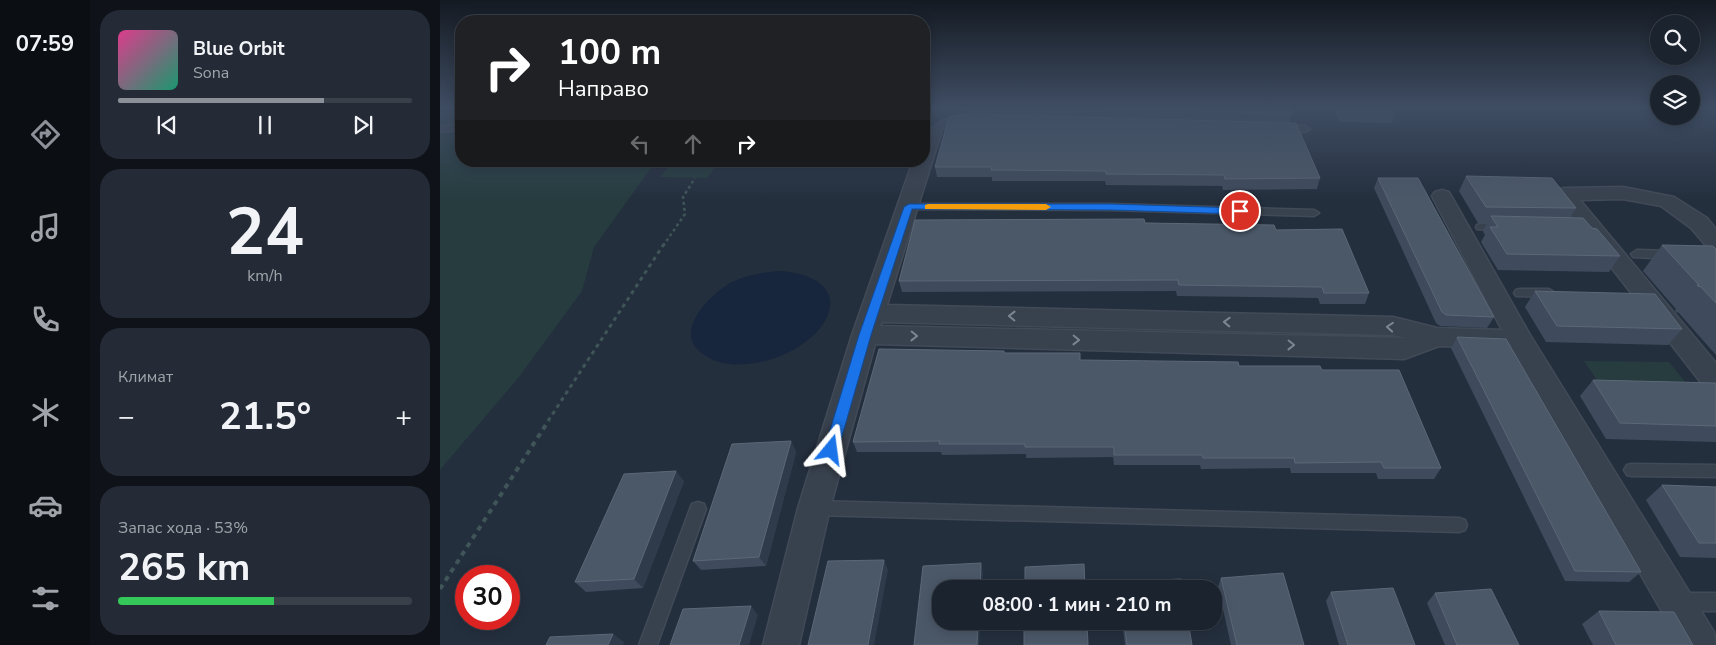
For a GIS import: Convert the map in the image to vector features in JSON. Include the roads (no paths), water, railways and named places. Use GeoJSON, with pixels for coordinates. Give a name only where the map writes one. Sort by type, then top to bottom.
{"type":"FeatureCollection","features":[{"type":"Feature","properties":{"kind":"street"},"geometry":{"type":"LineString","coordinates":[[782,645],[814,508],[869,324],[921,167]]}},
{"type":"Feature","properties":{"kind":"street"},"geometry":{"type":"LineString","coordinates":[[1716,243],[1699,223],[1667,201],[1623,193],[1564,194],[1583,229],[1635,294],[1716,382]]}},
{"type":"Feature","properties":{"kind":"street"},"geometry":{"type":"LineString","coordinates":[[1442,196],[1520,340],[1701,645]]}},
{"type":"Feature","properties":{"kind":"street"},"geometry":{"type":"LineString","coordinates":[[869,324],[1259,333],[1404,349],[1437,337],[1520,340]]}},
{"type":"Feature","properties":{"kind":"lane"},"geometry":{"type":"LineString","coordinates":[[909,207],[1111,207],[1314,213]]}},
{"type":"Feature","properties":{"kind":"lane"},"geometry":{"type":"LineString","coordinates":[[1481,227],[1518,228]]}},
{"type":"Feature","properties":{"kind":"lane"},"geometry":{"type":"LineString","coordinates":[[1637,254],[1686,255]]}},
{"type":"Feature","properties":{"kind":"lane"},"geometry":{"type":"LineString","coordinates":[[1520,293],[1558,293]]}},
{"type":"Feature","properties":{"kind":"lane"},"geometry":{"type":"LineString","coordinates":[[1632,470],[1716,471]]}},
{"type":"Feature","properties":{"kind":"lane"},"geometry":{"type":"LineString","coordinates":[[814,508],[1459,525]]}},
{"type":"Feature","properties":{"kind":"lane"},"geometry":{"type":"LineString","coordinates":[[648,645],[698,509]]}},
{"type":"Feature","properties":{"kind":"lane"},"geometry":{"type":"LineString","coordinates":[[1675,602],[1716,602]]}},
{"type":"Feature","properties":{"kind":"water"},"geometry":{"type":"Polygon","coordinates":[[[777,271],[800,274],[811,278],[827,291],[830,300],[829,311],[823,324],[813,336],[799,347],[782,355],[764,361],[745,364],[728,364],[711,359],[698,350],[692,341],[691,332],[694,321],[699,311],[715,294],[732,282],[749,276],[777,271]]]}}]}
